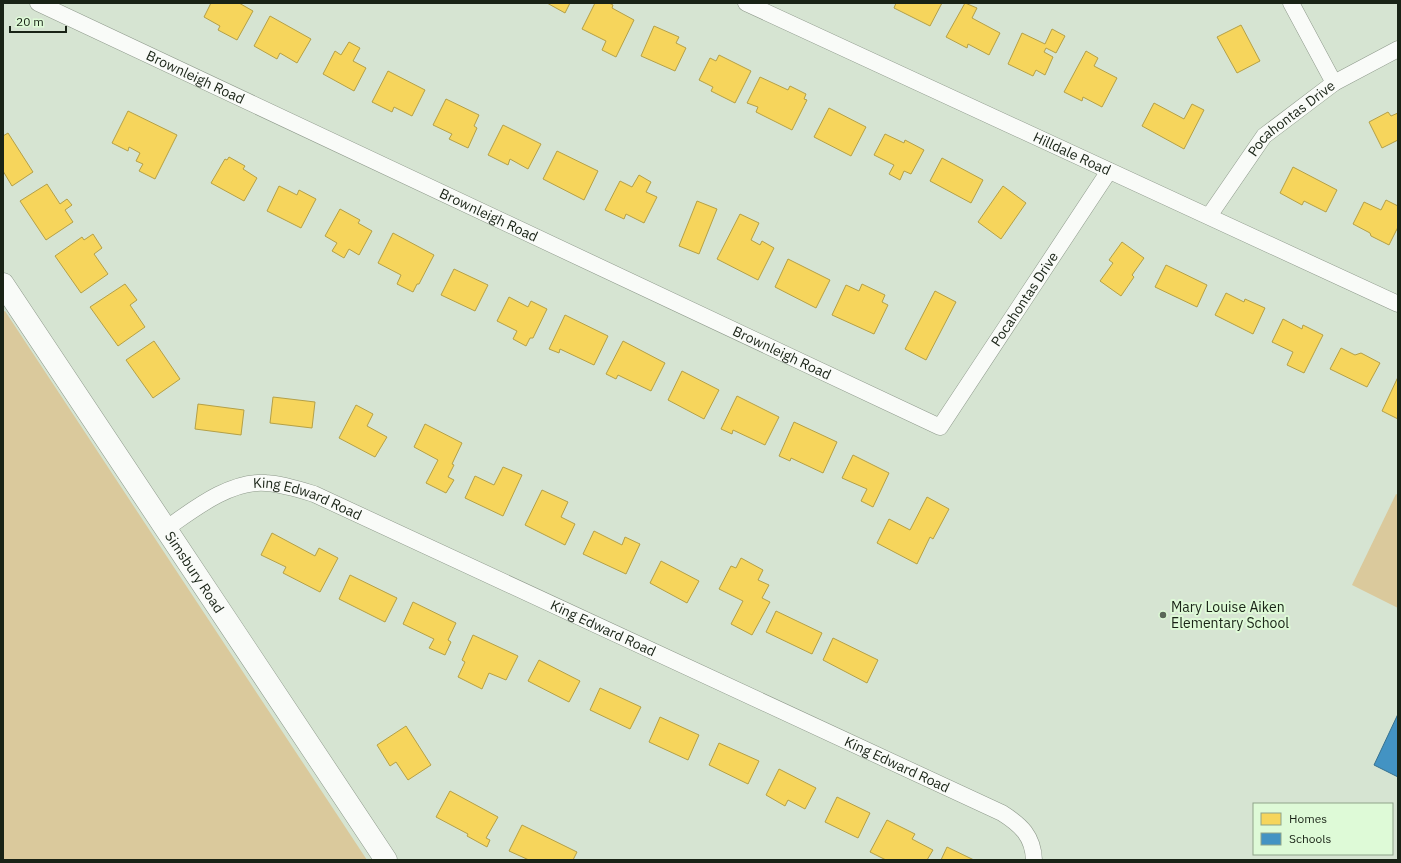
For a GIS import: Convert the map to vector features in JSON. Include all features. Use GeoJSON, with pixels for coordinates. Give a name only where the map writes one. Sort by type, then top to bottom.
{"type":"FeatureCollection","features":[{"type":"Feature","properties":{"kind":"main road","name":"Simsbury Road"},"geometry":{"type":"LineString","coordinates":[[4,288],[167,528],[386,860]]}},
{"type":"Feature","properties":{"kind":"street","name":"Brownleigh Road"},"geometry":{"type":"LineString","coordinates":[[38,3],[940,427]]}},
{"type":"Feature","properties":{"kind":"street","name":"Hilldale Road"},"geometry":{"type":"LineString","coordinates":[[746,3],[1398,304]]}},
{"type":"Feature","properties":{"kind":"street"},"geometry":{"type":"LineString","coordinates":[[1291,3],[1334,83]]}},
{"type":"Feature","properties":{"kind":"street","name":"Pocahontas Drive"},"geometry":{"type":"LineString","coordinates":[[1209,216],[1264,136],[1334,83],[1398,49]]}},
{"type":"Feature","properties":{"kind":"street","name":"Pocahontas Drive"},"geometry":{"type":"LineString","coordinates":[[940,427],[1109,171]]}},
{"type":"Feature","properties":{"kind":"street","name":"King Edward Road"},"geometry":{"type":"LineString","coordinates":[[167,528],[219,494],[240,486],[264,482],[287,486],[314,494],[1002,813],[1024,828],[1030,839],[1034,860]]}},
{"type":"Feature","properties":{"kind":"shaded area"},"geometry":{"type":"Polygon","coordinates":[[[5,311],[367,860],[3,860],[3,312],[5,311]]]}},
{"type":"Feature","properties":{"kind":"shaded area"},"geometry":{"type":"Polygon","coordinates":[[[1396,494],[1398,495],[1398,608],[1352,585],[1396,494]]]}},
{"type":"Feature","properties":{"kind":"building: Homes"},"geometry":{"type":"Polygon","coordinates":[[[211,3],[239,3],[253,11],[237,40],[218,30],[220,26],[204,17],[211,3]]]}},
{"type":"Feature","properties":{"kind":"building: Homes"},"geometry":{"type":"Polygon","coordinates":[[[547,3],[570,3],[565,13],[547,3]]]}},
{"type":"Feature","properties":{"kind":"building: Homes"},"geometry":{"type":"Polygon","coordinates":[[[595,3],[609,3],[613,5],[612,8],[634,20],[616,57],[602,50],[606,41],[582,29],[595,3]]]}},
{"type":"Feature","properties":{"kind":"building: Homes"},"geometry":{"type":"Polygon","coordinates":[[[896,3],[942,3],[930,26],[894,8],[896,3]]]}},
{"type":"Feature","properties":{"kind":"building: Homes"},"geometry":{"type":"Polygon","coordinates":[[[965,3],[977,8],[972,18],[1000,33],[989,55],[968,44],[967,48],[946,37],[965,3]]]}},
{"type":"Feature","properties":{"kind":"building: Homes"},"geometry":{"type":"Polygon","coordinates":[[[270,16],[311,39],[297,63],[280,53],[277,59],[254,46],[270,16]]]}},
{"type":"Feature","properties":{"kind":"building: Homes"},"geometry":{"type":"Polygon","coordinates":[[[1241,25],[1260,61],[1237,73],[1217,37],[1241,25]]]}},
{"type":"Feature","properties":{"kind":"building: Homes"},"geometry":{"type":"Polygon","coordinates":[[[654,26],[679,37],[676,43],[686,48],[675,71],[641,56],[654,26]]]}},
{"type":"Feature","properties":{"kind":"building: Homes"},"geometry":{"type":"Polygon","coordinates":[[[1052,29],[1065,36],[1056,53],[1046,48],[1044,52],[1053,57],[1045,75],[1036,70],[1033,76],[1008,64],[1022,33],[1045,44],[1052,29]]]}},
{"type":"Feature","properties":{"kind":"building: Homes"},"geometry":{"type":"Polygon","coordinates":[[[349,42],[360,48],[353,61],[366,68],[354,91],[323,74],[335,51],[341,55],[349,42]]]}},
{"type":"Feature","properties":{"kind":"building: Homes"},"geometry":{"type":"Polygon","coordinates":[[[1086,51],[1098,58],[1094,66],[1117,78],[1102,107],[1083,97],[1082,101],[1064,92],[1086,51]]]}},
{"type":"Feature","properties":{"kind":"building: Homes"},"geometry":{"type":"Polygon","coordinates":[[[719,55],[751,71],[735,103],[711,91],[713,87],[699,80],[710,58],[716,61],[719,55]]]}},
{"type":"Feature","properties":{"kind":"building: Homes"},"geometry":{"type":"Polygon","coordinates":[[[388,71],[425,90],[412,116],[394,107],[392,112],[372,102],[388,71]]]}},
{"type":"Feature","properties":{"kind":"building: Homes"},"geometry":{"type":"Polygon","coordinates":[[[760,77],[788,90],[790,86],[806,94],[804,99],[807,100],[792,130],[756,112],[758,107],[747,103],[760,77]]]}},
{"type":"Feature","properties":{"kind":"building: Homes"},"geometry":{"type":"Polygon","coordinates":[[[446,99],[479,115],[474,126],[477,128],[468,148],[449,139],[452,134],[433,125],[446,99]]]}},
{"type":"Feature","properties":{"kind":"building: Homes"},"geometry":{"type":"Polygon","coordinates":[[[1154,103],[1184,119],[1192,104],[1204,110],[1184,149],[1142,126],[1154,103]]]}},
{"type":"Feature","properties":{"kind":"building: Homes"},"geometry":{"type":"Polygon","coordinates":[[[829,108],[866,127],[851,156],[814,137],[829,108]]]}},
{"type":"Feature","properties":{"kind":"building: Homes"},"geometry":{"type":"Polygon","coordinates":[[[128,111],[177,135],[155,179],[139,171],[143,164],[136,161],[140,153],[129,147],[128,151],[112,143],[128,111]]]}},
{"type":"Feature","properties":{"kind":"building: Homes"},"geometry":{"type":"Polygon","coordinates":[[[1388,112],[1391,116],[1398,113],[1398,140],[1382,148],[1369,122],[1388,112]]]}},
{"type":"Feature","properties":{"kind":"building: Homes"},"geometry":{"type":"Polygon","coordinates":[[[503,125],[541,144],[528,169],[510,159],[508,165],[488,155],[503,125]]]}},
{"type":"Feature","properties":{"kind":"building: Homes"},"geometry":{"type":"Polygon","coordinates":[[[8,133],[33,172],[12,186],[3,171],[3,136],[8,133]]]}},
{"type":"Feature","properties":{"kind":"building: Homes"},"geometry":{"type":"Polygon","coordinates":[[[885,134],[904,143],[905,140],[924,150],[911,174],[904,171],[900,180],[889,174],[894,165],[874,155],[885,134]]]}},
{"type":"Feature","properties":{"kind":"building: Homes"},"geometry":{"type":"Polygon","coordinates":[[[557,151],[598,171],[584,200],[543,179],[557,151]]]}},
{"type":"Feature","properties":{"kind":"building: Homes"},"geometry":{"type":"Polygon","coordinates":[[[229,157],[245,166],[243,169],[257,178],[244,201],[211,183],[225,159],[227,160],[229,157]]]}},
{"type":"Feature","properties":{"kind":"building: Homes"},"geometry":{"type":"Polygon","coordinates":[[[942,158],[983,180],[971,203],[930,181],[942,158]]]}},
{"type":"Feature","properties":{"kind":"building: Homes"},"geometry":{"type":"Polygon","coordinates":[[[1293,167],[1337,190],[1326,212],[1304,201],[1302,205],[1280,193],[1293,167]]]}},
{"type":"Feature","properties":{"kind":"building: Homes"},"geometry":{"type":"Polygon","coordinates":[[[639,175],[651,182],[646,192],[657,197],[644,223],[626,214],[624,219],[605,210],[620,181],[632,187],[639,175]]]}},
{"type":"Feature","properties":{"kind":"building: Homes"},"geometry":{"type":"Polygon","coordinates":[[[47,184],[60,204],[67,199],[72,205],[65,210],[73,222],[46,240],[20,201],[47,184]]]}},
{"type":"Feature","properties":{"kind":"building: Homes"},"geometry":{"type":"Polygon","coordinates":[[[279,186],[297,195],[299,190],[316,199],[301,228],[267,211],[279,186]]]}},
{"type":"Feature","properties":{"kind":"building: Homes"},"geometry":{"type":"Polygon","coordinates":[[[1003,186],[1026,203],[1001,239],[978,222],[1003,186]]]}},
{"type":"Feature","properties":{"kind":"building: Homes"},"geometry":{"type":"Polygon","coordinates":[[[1386,200],[1398,206],[1398,227],[1389,245],[1371,236],[1370,233],[1353,224],[1364,202],[1381,210],[1386,200]]]}},
{"type":"Feature","properties":{"kind":"building: Homes"},"geometry":{"type":"Polygon","coordinates":[[[697,201],[717,209],[699,254],[679,246],[697,201]]]}},
{"type":"Feature","properties":{"kind":"building: Homes"},"geometry":{"type":"Polygon","coordinates":[[[340,209],[360,220],[358,223],[372,231],[359,255],[349,249],[344,258],[332,251],[337,243],[325,236],[340,209]]]}},
{"type":"Feature","properties":{"kind":"building: Homes"},"geometry":{"type":"Polygon","coordinates":[[[740,214],[759,223],[751,240],[760,245],[762,241],[774,248],[758,280],[717,259],[740,214]]]}},
{"type":"Feature","properties":{"kind":"building: Homes"},"geometry":{"type":"Polygon","coordinates":[[[393,233],[434,255],[419,284],[417,284],[413,292],[397,284],[401,275],[378,263],[393,233]]]}},
{"type":"Feature","properties":{"kind":"building: Homes"},"geometry":{"type":"Polygon","coordinates":[[[93,234],[102,248],[94,254],[108,274],[81,293],[55,256],[82,237],[84,240],[93,234]]]}},
{"type":"Feature","properties":{"kind":"building: Homes"},"geometry":{"type":"Polygon","coordinates":[[[1122,242],[1144,258],[1132,275],[1134,277],[1121,296],[1100,281],[1113,263],[1109,260],[1122,242]]]}},
{"type":"Feature","properties":{"kind":"building: Homes"},"geometry":{"type":"Polygon","coordinates":[[[788,259],[830,280],[816,308],[775,287],[788,259]]]}},
{"type":"Feature","properties":{"kind":"building: Homes"},"geometry":{"type":"Polygon","coordinates":[[[1166,265],[1207,285],[1197,307],[1155,287],[1166,265]]]}},
{"type":"Feature","properties":{"kind":"building: Homes"},"geometry":{"type":"Polygon","coordinates":[[[454,269],[488,285],[475,311],[441,295],[454,269]]]}},
{"type":"Feature","properties":{"kind":"building: Homes"},"geometry":{"type":"Polygon","coordinates":[[[125,284],[137,300],[130,305],[145,327],[118,346],[90,307],[125,284]]]}},
{"type":"Feature","properties":{"kind":"building: Homes"},"geometry":{"type":"Polygon","coordinates":[[[862,284],[885,295],[882,302],[888,305],[874,334],[832,315],[846,285],[859,291],[862,284]]]}},
{"type":"Feature","properties":{"kind":"building: Homes"},"geometry":{"type":"Polygon","coordinates":[[[935,291],[956,302],[926,360],[905,349],[935,291]]]}},
{"type":"Feature","properties":{"kind":"building: Homes"},"geometry":{"type":"Polygon","coordinates":[[[1226,293],[1244,302],[1245,299],[1265,308],[1253,334],[1215,315],[1226,293]]]}},
{"type":"Feature","properties":{"kind":"building: Homes"},"geometry":{"type":"Polygon","coordinates":[[[509,297],[528,307],[531,301],[547,309],[533,338],[530,338],[526,346],[513,339],[517,331],[497,321],[509,297]]]}},
{"type":"Feature","properties":{"kind":"building: Homes"},"geometry":{"type":"Polygon","coordinates":[[[565,315],[608,336],[594,365],[560,349],[559,353],[549,349],[565,315]]]}},
{"type":"Feature","properties":{"kind":"building: Homes"},"geometry":{"type":"Polygon","coordinates":[[[1283,319],[1302,329],[1303,325],[1323,335],[1304,373],[1287,365],[1293,352],[1272,342],[1283,319]]]}},
{"type":"Feature","properties":{"kind":"building: Homes"},"geometry":{"type":"Polygon","coordinates":[[[154,341],[180,379],[153,398],[126,360],[154,341]]]}},
{"type":"Feature","properties":{"kind":"building: Homes"},"geometry":{"type":"Polygon","coordinates":[[[623,341],[665,363],[651,391],[618,375],[616,379],[606,374],[623,341]]]}},
{"type":"Feature","properties":{"kind":"building: Homes"},"geometry":{"type":"Polygon","coordinates":[[[1341,348],[1355,355],[1361,353],[1380,363],[1367,387],[1330,369],[1341,348]]]}},
{"type":"Feature","properties":{"kind":"building: Homes"},"geometry":{"type":"Polygon","coordinates":[[[682,371],[719,390],[704,419],[668,400],[682,371]]]}},
{"type":"Feature","properties":{"kind":"building: Homes"},"geometry":{"type":"Polygon","coordinates":[[[1398,377],[1398,419],[1382,411],[1398,377]]]}},
{"type":"Feature","properties":{"kind":"building: Homes"},"geometry":{"type":"Polygon","coordinates":[[[737,396],[779,417],[765,445],[733,430],[732,434],[721,429],[737,396]]]}},
{"type":"Feature","properties":{"kind":"building: Homes"},"geometry":{"type":"Polygon","coordinates":[[[273,397],[315,402],[312,428],[270,423],[273,397]]]}},
{"type":"Feature","properties":{"kind":"building: Homes"},"geometry":{"type":"Polygon","coordinates":[[[198,404],[244,410],[241,435],[195,429],[198,404]]]}},
{"type":"Feature","properties":{"kind":"building: Homes"},"geometry":{"type":"Polygon","coordinates":[[[356,405],[373,414],[367,426],[387,437],[375,457],[339,438],[356,405]]]}},
{"type":"Feature","properties":{"kind":"building: Homes"},"geometry":{"type":"Polygon","coordinates":[[[794,422],[837,442],[823,473],[791,458],[790,461],[779,456],[794,422]]]}},
{"type":"Feature","properties":{"kind":"building: Homes"},"geometry":{"type":"Polygon","coordinates":[[[425,424],[462,443],[452,464],[454,465],[448,477],[454,480],[446,493],[426,483],[438,460],[414,447],[425,424]]]}},
{"type":"Feature","properties":{"kind":"building: Homes"},"geometry":{"type":"Polygon","coordinates":[[[853,455],[889,473],[873,507],[861,501],[867,489],[842,478],[853,455]]]}},
{"type":"Feature","properties":{"kind":"building: Homes"},"geometry":{"type":"Polygon","coordinates":[[[503,467],[522,475],[503,516],[465,498],[475,476],[494,485],[503,467]]]}},
{"type":"Feature","properties":{"kind":"building: Homes"},"geometry":{"type":"Polygon","coordinates":[[[542,490],[568,502],[561,517],[575,524],[565,545],[525,525],[542,490]]]}},
{"type":"Feature","properties":{"kind":"building: Homes"},"geometry":{"type":"Polygon","coordinates":[[[927,497],[949,509],[933,539],[930,537],[917,564],[877,543],[889,519],[910,530],[927,497]]]}},
{"type":"Feature","properties":{"kind":"building: Homes"},"geometry":{"type":"Polygon","coordinates":[[[594,531],[622,545],[625,537],[640,544],[626,574],[583,554],[594,531]]]}},
{"type":"Feature","properties":{"kind":"building: Homes"},"geometry":{"type":"Polygon","coordinates":[[[272,533],[315,556],[319,548],[338,558],[320,592],[283,573],[286,567],[261,555],[272,533]]]}},
{"type":"Feature","properties":{"kind":"building: Homes"},"geometry":{"type":"Polygon","coordinates":[[[741,558],[763,570],[758,580],[769,585],[762,598],[770,602],[752,635],[731,624],[743,601],[719,589],[731,566],[736,568],[741,558]]]}},
{"type":"Feature","properties":{"kind":"building: Homes"},"geometry":{"type":"Polygon","coordinates":[[[661,561],[699,581],[687,603],[650,583],[661,561]]]}},
{"type":"Feature","properties":{"kind":"building: Homes"},"geometry":{"type":"Polygon","coordinates":[[[350,575],[397,598],[385,622],[339,599],[350,575]]]}},
{"type":"Feature","properties":{"kind":"building: Homes"},"geometry":{"type":"Polygon","coordinates":[[[413,602],[456,623],[448,640],[451,642],[445,655],[429,648],[434,639],[403,624],[413,602]]]}},
{"type":"Feature","properties":{"kind":"building: Homes"},"geometry":{"type":"Polygon","coordinates":[[[776,611],[822,633],[812,654],[766,632],[776,611]]]}},
{"type":"Feature","properties":{"kind":"building: Homes"},"geometry":{"type":"Polygon","coordinates":[[[473,635],[518,656],[506,680],[489,673],[482,689],[458,677],[465,662],[462,660],[473,635]]]}},
{"type":"Feature","properties":{"kind":"building: Homes"},"geometry":{"type":"Polygon","coordinates":[[[833,638],[878,660],[867,683],[823,660],[833,638]]]}},
{"type":"Feature","properties":{"kind":"building: Homes"},"geometry":{"type":"Polygon","coordinates":[[[539,660],[580,681],[569,702],[528,681],[539,660]]]}},
{"type":"Feature","properties":{"kind":"building: Homes"},"geometry":{"type":"Polygon","coordinates":[[[600,688],[641,707],[630,729],[590,710],[600,688]]]}},
{"type":"Feature","properties":{"kind":"building: Homes"},"geometry":{"type":"Polygon","coordinates":[[[660,717],[699,735],[688,760],[649,742],[660,717]]]}},
{"type":"Feature","properties":{"kind":"building: Homes"},"geometry":{"type":"Polygon","coordinates":[[[406,726],[431,765],[408,780],[396,762],[390,766],[377,745],[406,726]]]}},
{"type":"Feature","properties":{"kind":"building: Homes"},"geometry":{"type":"Polygon","coordinates":[[[719,743],[759,761],[748,784],[709,765],[719,743]]]}},
{"type":"Feature","properties":{"kind":"building: Homes"},"geometry":{"type":"Polygon","coordinates":[[[779,769],[816,788],[805,809],[788,800],[785,806],[766,795],[779,769]]]}},
{"type":"Feature","properties":{"kind":"building: Homes"},"geometry":{"type":"Polygon","coordinates":[[[450,791],[498,817],[486,838],[490,840],[487,847],[467,836],[468,834],[436,817],[450,791]]]}},
{"type":"Feature","properties":{"kind":"building: Homes"},"geometry":{"type":"Polygon","coordinates":[[[837,797],[870,813],[858,838],[825,822],[837,797]]]}},
{"type":"Feature","properties":{"kind":"building: Homes"},"geometry":{"type":"Polygon","coordinates":[[[887,820],[915,834],[912,839],[933,850],[927,860],[886,860],[870,852],[887,820]]]}},
{"type":"Feature","properties":{"kind":"building: Homes"},"geometry":{"type":"Polygon","coordinates":[[[522,825],[577,852],[573,860],[529,860],[509,851],[522,825]]]}},
{"type":"Feature","properties":{"kind":"building: Homes"},"geometry":{"type":"Polygon","coordinates":[[[947,847],[974,860],[941,860],[947,847]]]}},
{"type":"Feature","properties":{"kind":"building: Schools"},"geometry":{"type":"Polygon","coordinates":[[[1398,714],[1398,777],[1374,765],[1398,714]]]}},
{"type":"Feature","properties":{"kind":"place","name":"Mary Louise Aiken Elementary School"},"geometry":{"type":"Point","coordinates":[1163,615]}}]}
